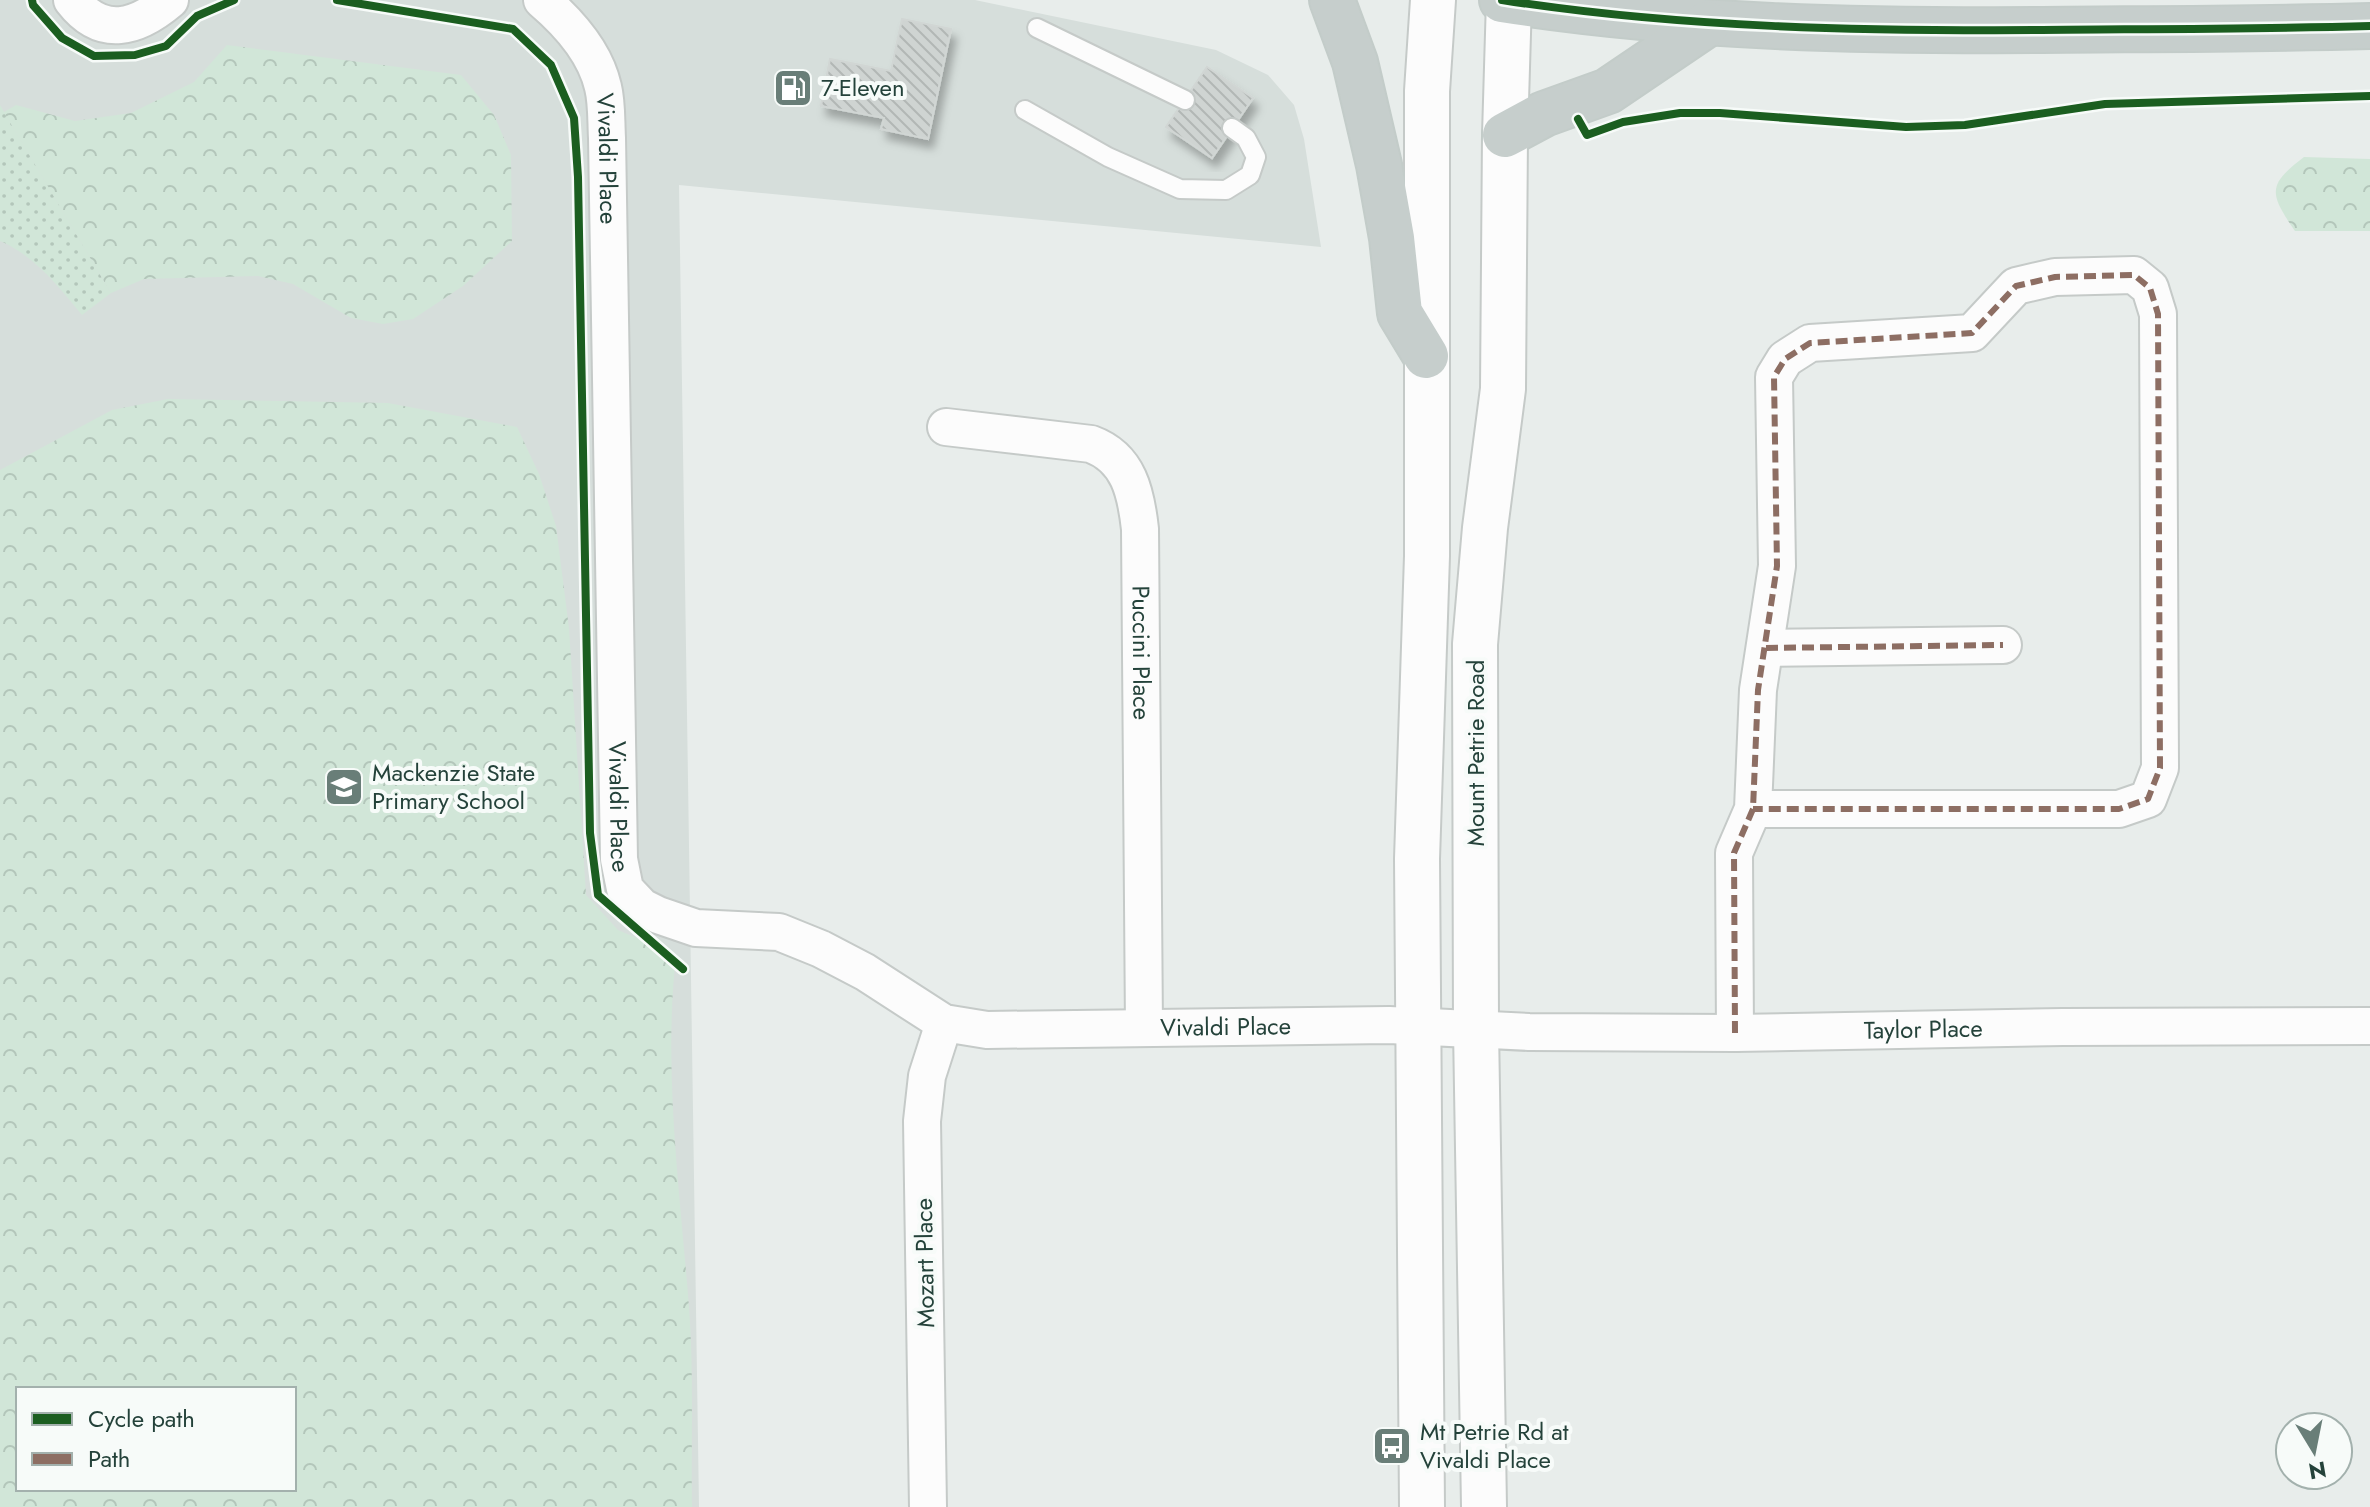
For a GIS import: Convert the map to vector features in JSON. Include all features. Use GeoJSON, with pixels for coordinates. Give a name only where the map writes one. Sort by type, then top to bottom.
{"type":"FeatureCollection","features":[{"type":"Feature","properties":{"kind":"highway"},"geometry":{"type":"LineString","coordinates":[[1332,0],[1355,62],[1379,165],[1392,238],[1400,313],[1426,356]]}},
{"type":"Feature","properties":{"kind":"highway"},"geometry":{"type":"LineString","coordinates":[[1507,0],[1707,24],[1833,29],[2370,26]]}},
{"type":"Feature","properties":{"kind":"highway"},"geometry":{"type":"LineString","coordinates":[[1505,135],[1544,114],[1608,91],[1707,24]]}},
{"type":"Feature","properties":{"kind":"street"},"geometry":{"type":"LineString","coordinates":[[72,0],[88,16],[112,25],[143,20],[170,0]]}},
{"type":"Feature","properties":{"kind":"street","name":"Vivaldi Place"},"geometry":{"type":"LineString","coordinates":[[542,0],[586,47],[597,68],[604,98],[618,839],[625,889],[642,907],[671,922],[713,929],[779,932],[821,949],[865,972],[944,1023],[963,1028],[1418,1026],[1476,1029]]}},
{"type":"Feature","properties":{"kind":"street"},"geometry":{"type":"LineString","coordinates":[[1422,1507],[1417,859],[1427,556],[1427,91],[1433,0]]}},
{"type":"Feature","properties":{"kind":"street","name":"Mount Petrie Road"},"geometry":{"type":"LineString","coordinates":[[1484,1507],[1476,1029],[1475,644],[1485,528],[1503,389],[1507,0]]}},
{"type":"Feature","properties":{"kind":"street"},"geometry":{"type":"LineString","coordinates":[[1735,1033],[1734,853],[1753,809],[1758,690],[1777,566],[1774,377],[1785,359],[1810,343],[1972,333],[2016,286],[2055,277],[2134,275],[2150,288],[2158,314],[2160,768],[2148,799],[2119,809],[1753,809]]}},
{"type":"Feature","properties":{"kind":"street","name":"Puccini Place"},"geometry":{"type":"LineString","coordinates":[[946,427],[1091,444],[1114,457],[1123,467],[1135,491],[1140,529],[1144,1027]]}},
{"type":"Feature","properties":{"kind":"street"},"geometry":{"type":"LineString","coordinates":[[1766,648],[2003,645]]}},
{"type":"Feature","properties":{"kind":"street","name":"Mozart Place"},"geometry":{"type":"LineString","coordinates":[[928,1507],[922,1121],[927,1076],[944,1023]]}},
{"type":"Feature","properties":{"kind":"street","name":"Taylor Place"},"geometry":{"type":"LineString","coordinates":[[1476,1029],[1735,1033],[2370,1026]]}},
{"type":"Feature","properties":{"kind":"lane"},"geometry":{"type":"LineString","coordinates":[[1037,28],[1185,100]]}},
{"type":"Feature","properties":{"kind":"lane"},"geometry":{"type":"LineString","coordinates":[[1025,110],[1108,157],[1180,189],[1226,190],[1250,175],[1256,157],[1246,138],[1232,128]]}},
{"type":"Feature","properties":{"kind":"shaded area","name":"Mackenzie State Primary School"},"geometry":{"type":"Polygon","coordinates":[[[0,0],[975,0],[1216,50],[1268,75],[1294,105],[1304,139],[1321,247],[679,185],[699,1507],[0,1507],[0,0]]]}},
{"type":"Feature","properties":{"kind":"green space"},"geometry":{"type":"Polygon","coordinates":[[[227,45],[461,75],[494,115],[511,155],[512,241],[463,286],[413,319],[383,324],[351,318],[293,284],[258,276],[144,279],[111,293],[4,112],[16,105],[75,121],[131,113],[194,82],[227,45]]]}},
{"type":"Feature","properties":{"kind":"green space"},"geometry":{"type":"Polygon","coordinates":[[[0,105],[111,293],[82,315],[35,263],[0,241],[0,105]]]}},
{"type":"Feature","properties":{"kind":"green space"},"geometry":{"type":"Polygon","coordinates":[[[2304,157],[2370,159],[2370,231],[2295,231],[2280,207],[2276,190],[2283,175],[2304,157]]]}},
{"type":"Feature","properties":{"kind":"green space","name":"Mackenzie State Primary School"},"geometry":{"type":"Polygon","coordinates":[[[168,399],[388,403],[517,427],[539,474],[556,526],[569,628],[586,895],[618,930],[676,955],[672,999],[672,1087],[691,1332],[692,1507],[0,1507],[0,470],[112,410],[168,399]]]}},
{"type":"Feature","properties":{"kind":"building"},"geometry":{"type":"Polygon","coordinates":[[[902,19],[951,29],[928,139],[881,129],[884,118],[821,106],[830,59],[891,71],[902,19]]]}},
{"type":"Feature","properties":{"kind":"building"},"geometry":{"type":"Polygon","coordinates":[[[1207,67],[1253,98],[1212,158],[1166,127],[1207,67]]]}},
{"type":"Feature","properties":{"kind":"marked path"},"geometry":{"type":"LineString","coordinates":[[1735,1033],[1734,853],[1753,809],[1758,690],[1777,566],[1774,377],[1785,359],[1810,343],[1972,333],[2016,286],[2055,277],[2134,275],[2150,288],[2158,314],[2160,768],[2148,799],[2119,809],[1753,809]]}},
{"type":"Feature","properties":{"kind":"marked path"},"geometry":{"type":"LineString","coordinates":[[1766,648],[2003,645]]}},
{"type":"Feature","properties":{"kind":"cycle path"},"geometry":{"type":"LineString","coordinates":[[32,0],[62,38],[94,56],[135,55],[166,46],[197,16],[234,0]]}},
{"type":"Feature","properties":{"kind":"cycle path"},"geometry":{"type":"LineString","coordinates":[[337,0],[513,29],[551,65],[574,118],[578,177],[590,833],[598,895],[683,969]]}},
{"type":"Feature","properties":{"kind":"cycle path"},"geometry":{"type":"LineString","coordinates":[[1502,0],[1636,17],[1771,26],[1906,30],[2370,26]]}},
{"type":"Feature","properties":{"kind":"cycle path"},"geometry":{"type":"LineString","coordinates":[[1578,119],[1587,135],[1623,122],[1680,113],[1720,113],[1906,127],[1965,125],[2105,104],[2370,96]]}},
{"type":"Feature","properties":{"kind":"place","name":"7-Eleven"},"geometry":{"type":"Point","coordinates":[793,88]}},
{"type":"Feature","properties":{"kind":"place","name":"Mackenzie State Primary School"},"geometry":{"type":"Point","coordinates":[344,787]}},
{"type":"Feature","properties":{"kind":"place","name":"Mt Petrie Rd at Vivaldi Place"},"geometry":{"type":"Point","coordinates":[1392,1446]}}]}
